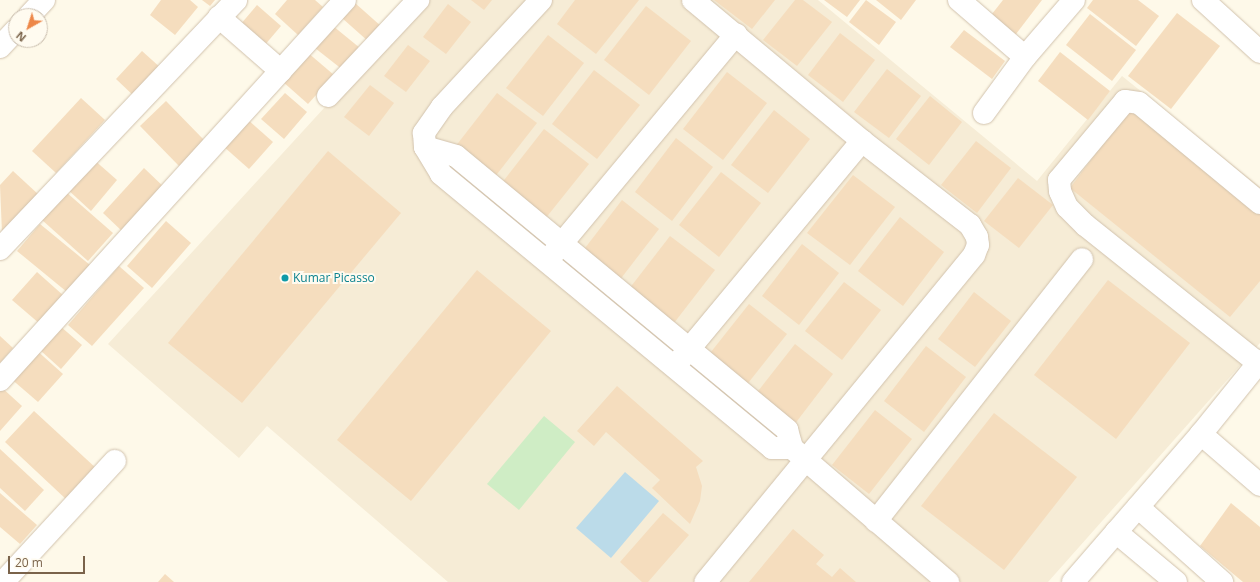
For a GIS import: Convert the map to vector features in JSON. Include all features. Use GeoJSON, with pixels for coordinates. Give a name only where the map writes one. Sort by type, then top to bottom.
{"type":"FeatureCollection","features":[{"type":"Feature","properties":{"kind":"street"},"geometry":{"type":"LineString","coordinates":[[36,8],[44,0]]}},
{"type":"Feature","properties":{"kind":"street"},"geometry":{"type":"LineString","coordinates":[[0,249],[236,0]]}},
{"type":"Feature","properties":{"kind":"street"},"geometry":{"type":"LineString","coordinates":[[0,380],[346,0]]}},
{"type":"Feature","properties":{"kind":"street"},"geometry":{"type":"LineString","coordinates":[[328,96],[418,0]]}},
{"type":"Feature","properties":{"kind":"street"},"geometry":{"type":"LineString","coordinates":[[541,0],[442,107],[424,133],[425,147],[441,174],[772,448],[799,454]]}},
{"type":"Feature","properties":{"kind":"street"},"geometry":{"type":"LineString","coordinates":[[693,0],[736,34],[862,140],[970,226],[977,237],[978,245],[974,255],[799,454],[705,582]]}},
{"type":"Feature","properties":{"kind":"street"},"geometry":{"type":"LineString","coordinates":[[959,0],[1026,57]]}},
{"type":"Feature","properties":{"kind":"street"},"geometry":{"type":"LineString","coordinates":[[984,113],[1026,57],[1074,0]]}},
{"type":"Feature","properties":{"kind":"street"},"geometry":{"type":"LineString","coordinates":[[1202,0],[1260,52]]}},
{"type":"Feature","properties":{"kind":"street"},"geometry":{"type":"LineString","coordinates":[[219,17],[281,71]]}},
{"type":"Feature","properties":{"kind":"street"},"geometry":{"type":"LineString","coordinates":[[547,261],[736,34]]}},
{"type":"Feature","properties":{"kind":"street"},"geometry":{"type":"LineString","coordinates":[[0,47],[8,38]]}},
{"type":"Feature","properties":{"kind":"street"},"geometry":{"type":"LineString","coordinates":[[1073,582],[1202,434],[1259,362],[1085,225],[1067,207],[1060,191],[1059,180],[1125,101],[1139,103],[1260,203]]}},
{"type":"Feature","properties":{"kind":"street"},"geometry":{"type":"LineString","coordinates":[[674,367],[862,140]]}},
{"type":"Feature","properties":{"kind":"street"},"geometry":{"type":"LineString","coordinates":[[425,147],[456,156],[787,430],[799,454],[948,582]]}},
{"type":"Feature","properties":{"kind":"street"},"geometry":{"type":"LineString","coordinates":[[876,521],[1082,259]]}},
{"type":"Feature","properties":{"kind":"street"},"geometry":{"type":"LineString","coordinates":[[1202,434],[1260,485]]}},
{"type":"Feature","properties":{"kind":"street"},"geometry":{"type":"LineString","coordinates":[[4,579],[115,461]]}},
{"type":"Feature","properties":{"kind":"street"},"geometry":{"type":"LineString","coordinates":[[1138,507],[1222,582]]}},
{"type":"Feature","properties":{"kind":"street"},"geometry":{"type":"LineString","coordinates":[[1116,532],[1163,578]]}},
{"type":"Feature","properties":{"kind":"shaded area","name":"Kumar Picasso"},"geometry":{"type":"Polygon","coordinates":[[[423,0],[818,0],[1037,181],[1122,76],[1260,187],[1260,343],[1048,582],[448,582],[267,426],[239,458],[108,344],[423,0]]]}},
{"type":"Feature","properties":{"kind":"green space"},"geometry":{"type":"Polygon","coordinates":[[[544,416],[575,442],[519,510],[487,484],[544,416]]]}},
{"type":"Feature","properties":{"kind":"water"},"geometry":{"type":"Polygon","coordinates":[[[625,472],[659,501],[611,558],[576,528],[625,472]]]}},
{"type":"Feature","properties":{"kind":"building"},"geometry":{"type":"Polygon","coordinates":[[[161,0],[190,0],[198,7],[175,35],[150,15],[161,0]]]}},
{"type":"Feature","properties":{"kind":"building"},"geometry":{"type":"Polygon","coordinates":[[[202,0],[215,0],[210,6],[202,0]]]}},
{"type":"Feature","properties":{"kind":"building"},"geometry":{"type":"Polygon","coordinates":[[[287,0],[315,0],[323,7],[298,35],[275,14],[287,0]]]}},
{"type":"Feature","properties":{"kind":"building"},"geometry":{"type":"Polygon","coordinates":[[[471,0],[492,0],[484,10],[471,0]]]}},
{"type":"Feature","properties":{"kind":"building"},"geometry":{"type":"Polygon","coordinates":[[[575,0],[639,0],[596,54],[557,24],[575,0]]]}},
{"type":"Feature","properties":{"kind":"building"},"geometry":{"type":"Polygon","coordinates":[[[714,0],[775,0],[752,29],[714,0]]]}},
{"type":"Feature","properties":{"kind":"building"},"geometry":{"type":"Polygon","coordinates":[[[795,0],[803,0],[832,22],[797,66],[763,40],[795,0]]]}},
{"type":"Feature","properties":{"kind":"building"},"geometry":{"type":"Polygon","coordinates":[[[824,0],[860,0],[847,17],[824,0]]]}},
{"type":"Feature","properties":{"kind":"building"},"geometry":{"type":"Polygon","coordinates":[[[866,0],[896,22],[879,45],[849,22],[866,0]]]}},
{"type":"Feature","properties":{"kind":"building"},"geometry":{"type":"Polygon","coordinates":[[[876,0],[916,0],[901,20],[876,0]]]}},
{"type":"Feature","properties":{"kind":"building"},"geometry":{"type":"Polygon","coordinates":[[[1003,0],[1042,0],[1013,38],[988,19],[1003,0]]]}},
{"type":"Feature","properties":{"kind":"building"},"geometry":{"type":"Polygon","coordinates":[[[1093,0],[1138,0],[1159,16],[1136,46],[1087,8],[1093,0]]]}},
{"type":"Feature","properties":{"kind":"building"},"geometry":{"type":"Polygon","coordinates":[[[355,3],[382,27],[369,42],[342,18],[355,3]]]}},
{"type":"Feature","properties":{"kind":"building"},"geometry":{"type":"Polygon","coordinates":[[[448,4],[471,22],[446,54],[423,37],[448,4]]]}},
{"type":"Feature","properties":{"kind":"building"},"geometry":{"type":"Polygon","coordinates":[[[257,5],[281,26],[264,46],[240,25],[257,5]]]}},
{"type":"Feature","properties":{"kind":"building"},"geometry":{"type":"Polygon","coordinates":[[[646,6],[691,41],[649,95],[604,60],[646,6]]]}},
{"type":"Feature","properties":{"kind":"building"},"geometry":{"type":"Polygon","coordinates":[[[1177,13],[1220,46],[1171,109],[1128,76],[1177,13]]]}},
{"type":"Feature","properties":{"kind":"building"},"geometry":{"type":"Polygon","coordinates":[[[1090,14],[1136,50],[1112,81],[1066,45],[1090,14]]]}},
{"type":"Feature","properties":{"kind":"building"},"geometry":{"type":"Polygon","coordinates":[[[333,26],[360,48],[343,70],[315,48],[333,26]]]}},
{"type":"Feature","properties":{"kind":"building"},"geometry":{"type":"Polygon","coordinates":[[[964,30],[1005,61],[992,79],[950,47],[964,30]]]}},
{"type":"Feature","properties":{"kind":"building"},"geometry":{"type":"Polygon","coordinates":[[[840,33],[875,60],[843,102],[808,75],[840,33]]]}},
{"type":"Feature","properties":{"kind":"building"},"geometry":{"type":"Polygon","coordinates":[[[548,35],[584,63],[543,116],[506,88],[548,35]]]}},
{"type":"Feature","properties":{"kind":"building"},"geometry":{"type":"Polygon","coordinates":[[[408,45],[430,61],[406,92],[384,76],[408,45]]]}},
{"type":"Feature","properties":{"kind":"building"},"geometry":{"type":"Polygon","coordinates":[[[142,51],[162,69],[136,98],[116,79],[142,51]]]}},
{"type":"Feature","properties":{"kind":"building"},"geometry":{"type":"Polygon","coordinates":[[[307,52],[334,75],[308,104],[282,81],[307,52]]]}},
{"type":"Feature","properties":{"kind":"building"},"geometry":{"type":"Polygon","coordinates":[[[1060,52],[1110,91],[1088,120],[1038,81],[1060,52]]]}},
{"type":"Feature","properties":{"kind":"building"},"geometry":{"type":"Polygon","coordinates":[[[887,69],[921,96],[889,138],[854,112],[887,69]]]}},
{"type":"Feature","properties":{"kind":"building"},"geometry":{"type":"Polygon","coordinates":[[[594,70],[640,105],[597,159],[552,124],[594,70]]]}},
{"type":"Feature","properties":{"kind":"building"},"geometry":{"type":"Polygon","coordinates":[[[727,72],[767,103],[723,160],[683,129],[727,72]]]}},
{"type":"Feature","properties":{"kind":"building"},"geometry":{"type":"Polygon","coordinates":[[[370,85],[394,103],[369,136],[344,117],[370,85]]]}},
{"type":"Feature","properties":{"kind":"building"},"geometry":{"type":"Polygon","coordinates":[[[285,93],[307,112],[284,139],[261,119],[285,93]]]}},
{"type":"Feature","properties":{"kind":"building"},"geometry":{"type":"Polygon","coordinates":[[[497,93],[537,123],[494,178],[455,147],[497,93]]]}},
{"type":"Feature","properties":{"kind":"building"},"geometry":{"type":"Polygon","coordinates":[[[930,96],[962,122],[929,165],[896,139],[930,96]]]}},
{"type":"Feature","properties":{"kind":"building"},"geometry":{"type":"Polygon","coordinates":[[[81,98],[105,120],[56,173],[32,151],[81,98]]]}},
{"type":"Feature","properties":{"kind":"building"},"geometry":{"type":"Polygon","coordinates":[[[166,101],[205,141],[179,166],[140,126],[166,101]]]}},
{"type":"Feature","properties":{"kind":"building"},"geometry":{"type":"Polygon","coordinates":[[[1129,109],[1260,213],[1260,281],[1230,317],[1070,188],[1129,109]]]}},
{"type":"Feature","properties":{"kind":"building"},"geometry":{"type":"Polygon","coordinates":[[[774,110],[810,139],[768,193],[731,165],[774,110]]]}},
{"type":"Feature","properties":{"kind":"building"},"geometry":{"type":"Polygon","coordinates":[[[247,119],[273,142],[249,169],[223,146],[247,119]]]}},
{"type":"Feature","properties":{"kind":"building"},"geometry":{"type":"Polygon","coordinates":[[[544,129],[589,164],[545,219],[501,184],[544,129]]]}},
{"type":"Feature","properties":{"kind":"building"},"geometry":{"type":"Polygon","coordinates":[[[676,138],[713,167],[672,221],[635,192],[676,138]]]}},
{"type":"Feature","properties":{"kind":"building"},"geometry":{"type":"Polygon","coordinates":[[[976,141],[1011,168],[977,213],[941,185],[976,141]]]}},
{"type":"Feature","properties":{"kind":"building","name":"Kumar Picasso"},"geometry":{"type":"Polygon","coordinates":[[[328,151],[401,213],[242,403],[168,343],[328,151]]]}},
{"type":"Feature","properties":{"kind":"building"},"geometry":{"type":"Polygon","coordinates":[[[92,158],[117,180],[91,211],[66,188],[92,158]]]}},
{"type":"Feature","properties":{"kind":"building"},"geometry":{"type":"Polygon","coordinates":[[[144,168],[166,189],[124,233],[103,213],[144,168]]]}},
{"type":"Feature","properties":{"kind":"building"},"geometry":{"type":"Polygon","coordinates":[[[13,171],[39,195],[2,233],[0,185],[13,171]]]}},
{"type":"Feature","properties":{"kind":"building"},"geometry":{"type":"Polygon","coordinates":[[[721,172],[761,203],[719,257],[679,225],[721,172]]]}},
{"type":"Feature","properties":{"kind":"building"},"geometry":{"type":"Polygon","coordinates":[[[853,175],[895,207],[850,265],[807,233],[853,175]]]}},
{"type":"Feature","properties":{"kind":"building"},"geometry":{"type":"Polygon","coordinates":[[[1018,178],[1053,205],[1019,248],[984,221],[1018,178]]]}},
{"type":"Feature","properties":{"kind":"building"},"geometry":{"type":"Polygon","coordinates":[[[66,192],[113,233],[88,261],[42,220],[66,192]]]}},
{"type":"Feature","properties":{"kind":"building"},"geometry":{"type":"Polygon","coordinates":[[[622,200],[659,229],[619,281],[582,252],[622,200]]]}},
{"type":"Feature","properties":{"kind":"building"},"geometry":{"type":"Polygon","coordinates":[[[900,217],[944,252],[903,306],[858,271],[900,217]]]}},
{"type":"Feature","properties":{"kind":"building"},"geometry":{"type":"Polygon","coordinates":[[[166,221],[191,243],[152,288],[127,266],[166,221]]]}},
{"type":"Feature","properties":{"kind":"building"},"geometry":{"type":"Polygon","coordinates":[[[40,224],[90,265],[67,292],[17,251],[40,224]]]}},
{"type":"Feature","properties":{"kind":"building"},"geometry":{"type":"Polygon","coordinates":[[[670,236],[715,270],[674,323],[629,289],[670,236]]]}},
{"type":"Feature","properties":{"kind":"building"},"geometry":{"type":"Polygon","coordinates":[[[802,244],[839,273],[799,325],[762,296],[802,244]]]}},
{"type":"Feature","properties":{"kind":"building"},"geometry":{"type":"Polygon","coordinates":[[[119,266],[144,288],[92,346],[68,325],[119,266]]]}},
{"type":"Feature","properties":{"kind":"building"},"geometry":{"type":"Polygon","coordinates":[[[477,270],[551,331],[411,501],[337,440],[477,270]]]}},
{"type":"Feature","properties":{"kind":"building"},"geometry":{"type":"Polygon","coordinates":[[[37,272],[64,296],[40,324],[12,300],[37,272]]]}},
{"type":"Feature","properties":{"kind":"building"},"geometry":{"type":"Polygon","coordinates":[[[1108,280],[1190,343],[1116,439],[1034,375],[1108,280]]]}},
{"type":"Feature","properties":{"kind":"building"},"geometry":{"type":"Polygon","coordinates":[[[844,282],[881,310],[842,360],[805,331],[844,282]]]}},
{"type":"Feature","properties":{"kind":"building"},"geometry":{"type":"Polygon","coordinates":[[[974,292],[1011,321],[975,367],[938,339],[974,292]]]}},
{"type":"Feature","properties":{"kind":"building"},"geometry":{"type":"Polygon","coordinates":[[[749,304],[787,334],[745,387],[707,357],[749,304]]]}},
{"type":"Feature","properties":{"kind":"building"},"geometry":{"type":"Polygon","coordinates":[[[60,326],[82,345],[61,369],[40,350],[60,326]]]}},
{"type":"Feature","properties":{"kind":"building"},"geometry":{"type":"Polygon","coordinates":[[[0,336],[13,348],[0,363],[0,336]]]}},
{"type":"Feature","properties":{"kind":"building"},"geometry":{"type":"Polygon","coordinates":[[[795,344],[833,374],[794,425],[755,395],[795,344]]]}},
{"type":"Feature","properties":{"kind":"building"},"geometry":{"type":"Polygon","coordinates":[[[926,346],[966,377],[924,432],[884,401],[926,346]]]}},
{"type":"Feature","properties":{"kind":"building"},"geometry":{"type":"Polygon","coordinates":[[[34,348],[63,374],[38,402],[9,377],[34,348]]]}},
{"type":"Feature","properties":{"kind":"building"},"geometry":{"type":"Polygon","coordinates":[[[0,386],[22,406],[0,431],[0,386]]]}},
{"type":"Feature","properties":{"kind":"building"},"geometry":{"type":"Polygon","coordinates":[[[617,386],[703,461],[696,467],[702,486],[700,501],[690,524],[652,488],[660,480],[606,432],[594,446],[577,431],[617,386]]]}},
{"type":"Feature","properties":{"kind":"building"},"geometry":{"type":"Polygon","coordinates":[[[875,410],[912,439],[869,494],[832,465],[875,410]]]}},
{"type":"Feature","properties":{"kind":"building"},"geometry":{"type":"Polygon","coordinates":[[[34,411],[97,469],[68,501],[5,442],[34,411]]]}},
{"type":"Feature","properties":{"kind":"building"},"geometry":{"type":"Polygon","coordinates":[[[994,413],[1077,477],[1004,570],[921,506],[994,413]]]}},
{"type":"Feature","properties":{"kind":"building"},"geometry":{"type":"Polygon","coordinates":[[[0,449],[44,490],[25,511],[0,488],[0,449]]]}},
{"type":"Feature","properties":{"kind":"building"},"geometry":{"type":"Polygon","coordinates":[[[0,493],[37,525],[20,544],[0,527],[0,493]]]}},
{"type":"Feature","properties":{"kind":"building"},"geometry":{"type":"Polygon","coordinates":[[[1231,503],[1260,527],[1260,582],[1243,582],[1200,546],[1231,503]]]}},
{"type":"Feature","properties":{"kind":"building"},"geometry":{"type":"Polygon","coordinates":[[[663,513],[689,535],[648,582],[642,582],[620,562],[663,513]]]}},
{"type":"Feature","properties":{"kind":"building"},"geometry":{"type":"Polygon","coordinates":[[[793,529],[824,555],[816,564],[832,577],[840,568],[856,582],[749,582],[793,529]]]}},
{"type":"Feature","properties":{"kind":"building"},"geometry":{"type":"Polygon","coordinates":[[[165,574],[174,582],[158,582],[165,574]]]}},
{"type":"Feature","properties":{"kind":"place","name":"Kumar Picasso"},"geometry":{"type":"Point","coordinates":[285,278]}}]}
